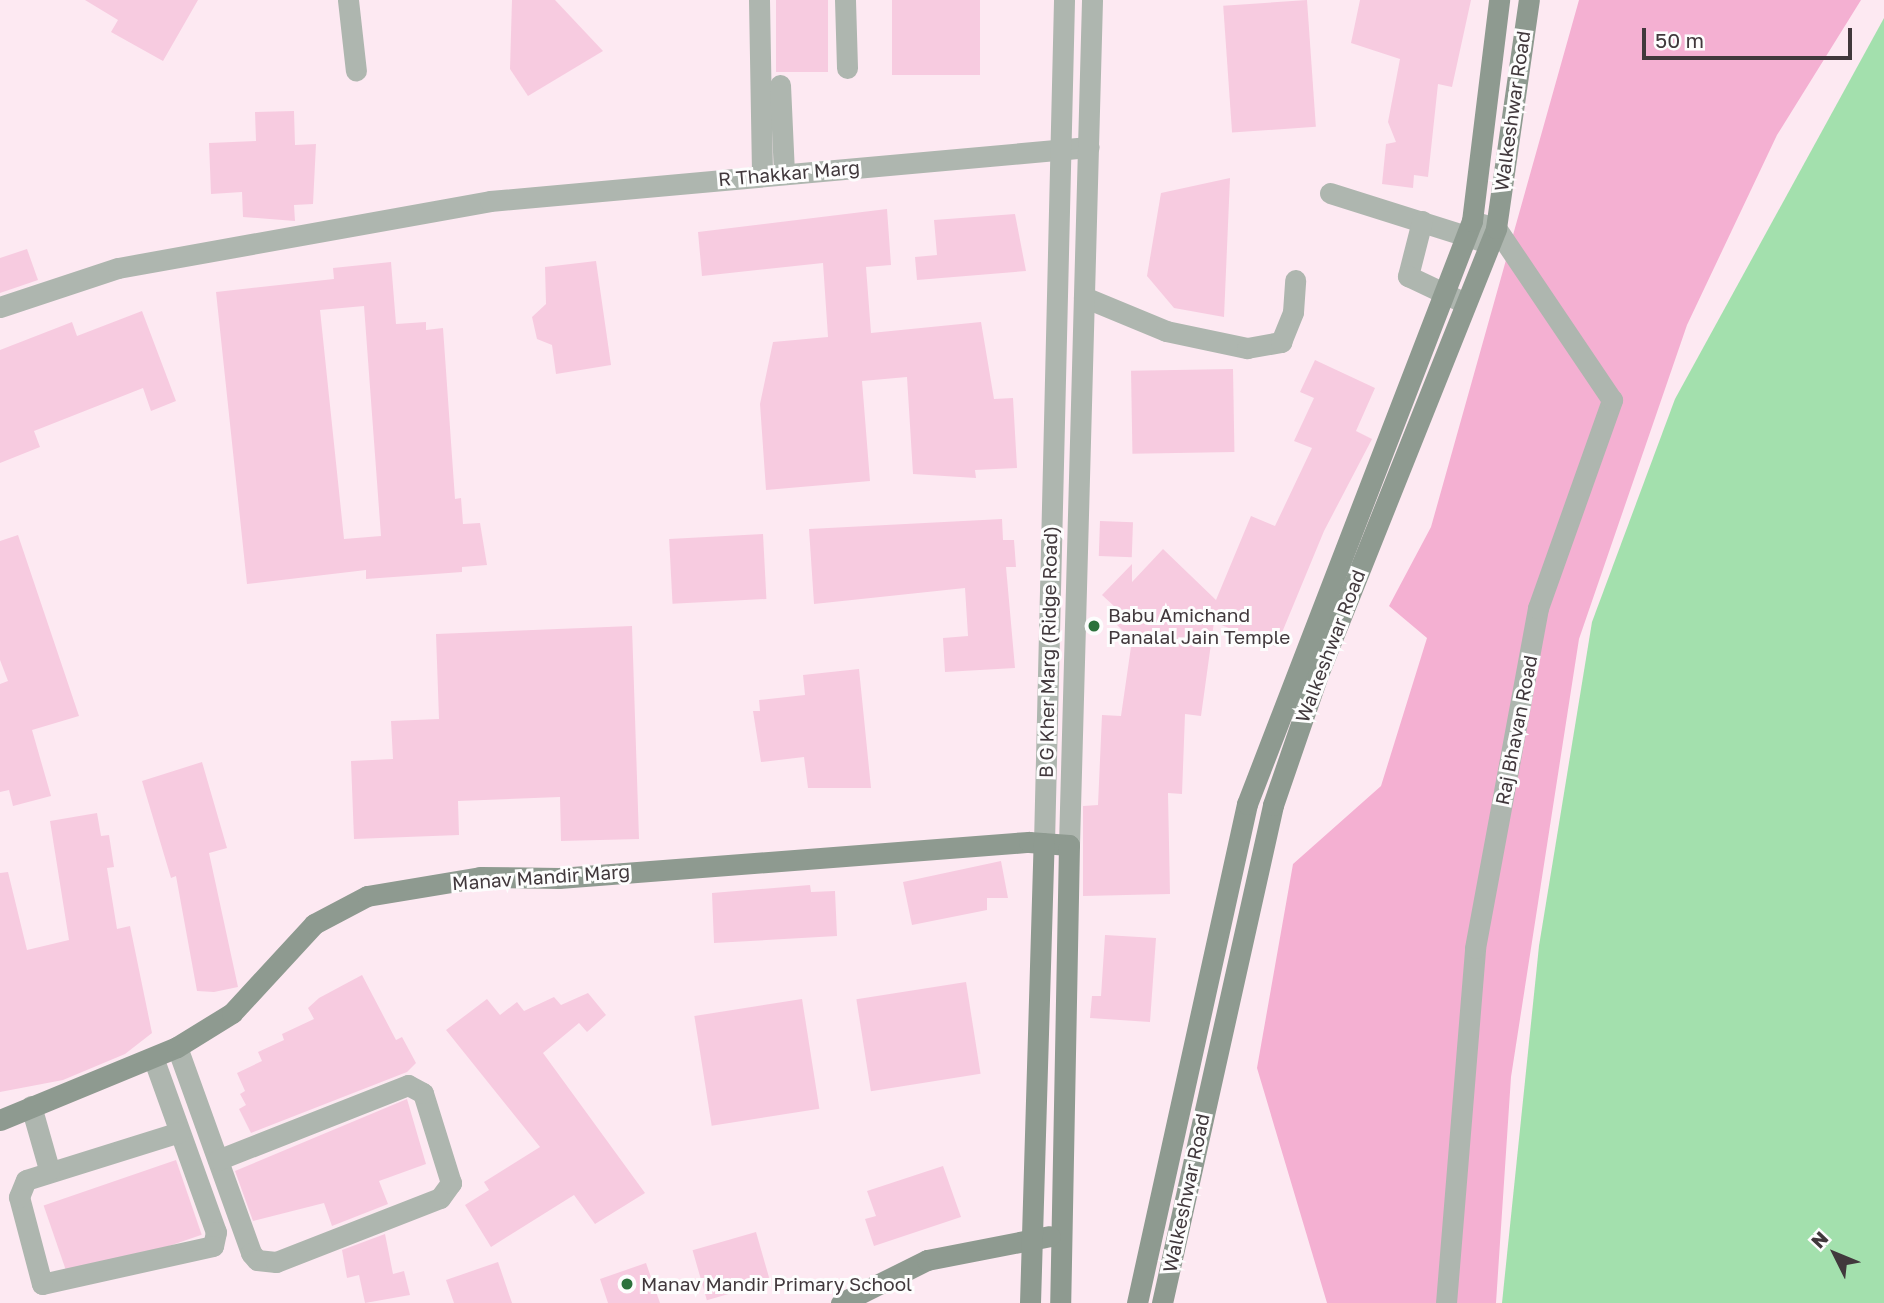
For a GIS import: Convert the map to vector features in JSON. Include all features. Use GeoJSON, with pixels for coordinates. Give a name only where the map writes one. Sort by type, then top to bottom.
{"type":"FeatureCollection","features":[{"type":"Feature","properties":{"kind":"main road","name":"Walkeshwar Road"},"geometry":{"type":"LineString","coordinates":[[1137,1303],[1247,804],[1469,228],[1499,0]]}},
{"type":"Feature","properties":{"kind":"main road","name":"Walkeshwar Road"},"geometry":{"type":"LineString","coordinates":[[1162,1303],[1273,805],[1492,236],[1529,0]]}},
{"type":"Feature","properties":{"kind":"main road","name":"Manav Mandir Marg"},"geometry":{"type":"LineString","coordinates":[[0,1120],[153,1060],[177,1047],[232,1013],[314,924],[368,896],[480,877],[559,878],[1044,843],[1069,845]]}},
{"type":"Feature","properties":{"kind":"main road","name":"B G Kher Marg (Ridge Road)"},"geometry":{"type":"LineString","coordinates":[[1030,1303],[1037,1237],[1044,843]]}},
{"type":"Feature","properties":{"kind":"main road","name":"B G Kher Marg (Ridge Road)"},"geometry":{"type":"LineString","coordinates":[[1060,1303],[1066,1235],[1069,845]]}},
{"type":"Feature","properties":{"kind":"main road"},"geometry":{"type":"LineString","coordinates":[[841,1303],[927,1260],[1037,1237],[1066,1235]]}},
{"type":"Feature","properties":{"kind":"street"},"geometry":{"type":"LineString","coordinates":[[348,0],[356,71]]}},
{"type":"Feature","properties":{"kind":"street"},"geometry":{"type":"LineString","coordinates":[[759,0],[762,176]]}},
{"type":"Feature","properties":{"kind":"street"},"geometry":{"type":"LineString","coordinates":[[845,0],[847,68]]}},
{"type":"Feature","properties":{"kind":"street","name":"B G Kher Marg (Ridge Road)"},"geometry":{"type":"LineString","coordinates":[[1044,843],[1063,0]]}},
{"type":"Feature","properties":{"kind":"street","name":"B G Kher Marg (Ridge Road)"},"geometry":{"type":"LineString","coordinates":[[1069,845],[1092,0]]}},
{"type":"Feature","properties":{"kind":"street"},"geometry":{"type":"LineString","coordinates":[[780,85],[784,174]]}},
{"type":"Feature","properties":{"kind":"street","name":"R Thakkar Marg"},"geometry":{"type":"LineString","coordinates":[[0,307],[118,268],[490,201],[1060,147],[1089,147]]}},
{"type":"Feature","properties":{"kind":"street"},"geometry":{"type":"LineString","coordinates":[[1330,192],[1422,221],[1469,228],[1492,236]]}},
{"type":"Feature","properties":{"kind":"street"},"geometry":{"type":"LineString","coordinates":[[1422,221],[1408,276],[1465,303]]}},
{"type":"Feature","properties":{"kind":"street","name":"Raj Bhavan Road"},"geometry":{"type":"LineString","coordinates":[[1446,1303],[1475,948],[1538,608],[1612,400],[1492,236]]}},
{"type":"Feature","properties":{"kind":"street"},"geometry":{"type":"LineString","coordinates":[[1084,297],[1166,331],[1247,348],[1281,342],[1293,312],[1295,280]]}},
{"type":"Feature","properties":{"kind":"street"},"geometry":{"type":"LineString","coordinates":[[177,1047],[251,1253],[266,1263],[440,1198],[452,1183],[423,1093],[408,1085],[218,1160]]}},
{"type":"Feature","properties":{"kind":"street"},"geometry":{"type":"LineString","coordinates":[[153,1060],[216,1232],[213,1247],[204,1253],[45,1286],[19,1197],[26,1180],[49,1170],[179,1132]]}},
{"type":"Feature","properties":{"kind":"street"},"geometry":{"type":"LineString","coordinates":[[31,1106],[49,1170]]}},
{"type":"Feature","properties":{"kind":"shaded area"},"geometry":{"type":"Polygon","coordinates":[[[1579,0],[1861,0],[1777,135],[1687,325],[1579,639],[1511,1077],[1496,1303],[1327,1303],[1257,1068],[1293,864],[1381,786],[1427,638],[1389,606],[1431,527],[1579,0]]]}},
{"type":"Feature","properties":{"kind":"shaded area"},"geometry":{"type":"Polygon","coordinates":[[[1884,18],[1884,1303],[1502,1303],[1539,946],[1592,622],[1675,399],[1884,18]]]}},
{"type":"Feature","properties":{"kind":"building"},"geometry":{"type":"Polygon","coordinates":[[[85,0],[198,0],[163,61],[111,32],[118,20],[85,0]]]}},
{"type":"Feature","properties":{"kind":"building"},"geometry":{"type":"Polygon","coordinates":[[[512,0],[555,0],[603,51],[528,96],[510,69],[512,0]]]}},
{"type":"Feature","properties":{"kind":"building"},"geometry":{"type":"Polygon","coordinates":[[[776,0],[828,0],[828,72],[776,72],[776,0]]]}},
{"type":"Feature","properties":{"kind":"building"},"geometry":{"type":"Polygon","coordinates":[[[892,0],[980,0],[980,75],[892,75],[892,0]]]}},
{"type":"Feature","properties":{"kind":"building"},"geometry":{"type":"Polygon","coordinates":[[[1307,0],[1316,127],[1232,133],[1223,6],[1307,0]]]}},
{"type":"Feature","properties":{"kind":"building"},"geometry":{"type":"Polygon","coordinates":[[[1360,0],[1471,0],[1452,87],[1438,84],[1428,177],[1414,175],[1413,188],[1382,184],[1386,144],[1396,142],[1388,122],[1400,59],[1351,43],[1360,0]]]}},
{"type":"Feature","properties":{"kind":"building"},"geometry":{"type":"Polygon","coordinates":[[[294,111],[295,145],[316,144],[313,204],[294,205],[295,221],[243,217],[242,192],[211,194],[209,143],[256,141],[255,112],[294,111]]]}},
{"type":"Feature","properties":{"kind":"building"},"geometry":{"type":"Polygon","coordinates":[[[1230,178],[1224,317],[1174,308],[1147,276],[1161,193],[1230,178]]]}},
{"type":"Feature","properties":{"kind":"building"},"geometry":{"type":"Polygon","coordinates":[[[887,209],[891,265],[866,267],[871,333],[981,322],[994,399],[1013,398],[1017,468],[975,470],[976,478],[913,474],[907,377],[862,381],[870,481],[766,490],[760,404],[773,342],[828,337],[823,263],[702,276],[698,232],[887,209]]]}},
{"type":"Feature","properties":{"kind":"building"},"geometry":{"type":"Polygon","coordinates":[[[1015,214],[1026,271],[917,280],[915,257],[937,255],[934,220],[1015,214]]]}},
{"type":"Feature","properties":{"kind":"building"},"geometry":{"type":"Polygon","coordinates":[[[27,249],[38,280],[0,293],[0,258],[27,249]]]}},
{"type":"Feature","properties":{"kind":"building"},"geometry":{"type":"Polygon","coordinates":[[[596,261],[611,365],[556,374],[552,345],[537,339],[532,317],[546,304],[545,267],[596,261]]]}},
{"type":"Feature","properties":{"kind":"building"},"geometry":{"type":"Polygon","coordinates":[[[391,262],[396,324],[426,322],[426,330],[443,328],[455,499],[461,498],[463,524],[480,523],[487,565],[462,567],[462,572],[366,579],[366,570],[247,584],[216,292],[334,279],[333,268],[391,262]],[[364,306],[320,310],[344,539],[381,536],[364,306]]]}},
{"type":"Feature","properties":{"kind":"building"},"geometry":{"type":"Polygon","coordinates":[[[142,311],[176,401],[151,411],[143,388],[34,431],[40,447],[0,463],[0,350],[72,322],[77,336],[142,311]]]}},
{"type":"Feature","properties":{"kind":"building"},"geometry":{"type":"Polygon","coordinates":[[[1315,360],[1375,388],[1356,431],[1372,439],[1324,531],[1276,647],[1214,622],[1201,716],[1185,714],[1182,794],[1168,793],[1170,894],[1083,896],[1083,806],[1098,805],[1102,715],[1121,716],[1132,640],[1107,615],[1115,607],[1102,595],[1132,564],[1132,582],[1163,549],[1216,600],[1251,516],[1275,526],[1312,448],[1294,441],[1314,398],[1300,392],[1315,360]]]}},
{"type":"Feature","properties":{"kind":"building"},"geometry":{"type":"Polygon","coordinates":[[[1233,369],[1234,452],[1132,454],[1131,371],[1233,369]]]}},
{"type":"Feature","properties":{"kind":"building"},"geometry":{"type":"Polygon","coordinates":[[[1002,519],[1003,540],[1014,540],[1016,567],[1006,567],[1015,668],[945,672],[943,638],[968,636],[965,588],[814,604],[809,529],[1002,519]]]}},
{"type":"Feature","properties":{"kind":"building"},"geometry":{"type":"Polygon","coordinates":[[[1100,521],[1133,522],[1132,557],[1099,556],[1100,521]]]}},
{"type":"Feature","properties":{"kind":"building"},"geometry":{"type":"Polygon","coordinates":[[[763,534],[766,599],[673,604],[669,539],[763,534]]]}},
{"type":"Feature","properties":{"kind":"building"},"geometry":{"type":"Polygon","coordinates":[[[18,535],[79,716],[32,730],[51,796],[13,806],[9,790],[0,792],[0,684],[8,681],[0,660],[0,541],[18,535]]]}},
{"type":"Feature","properties":{"kind":"building"},"geometry":{"type":"Polygon","coordinates":[[[632,626],[639,839],[561,841],[560,797],[458,801],[459,835],[354,839],[351,761],[393,759],[391,721],[439,719],[436,634],[632,626]]]}},
{"type":"Feature","properties":{"kind":"building"},"geometry":{"type":"Polygon","coordinates":[[[859,669],[871,788],[808,788],[804,757],[761,762],[753,711],[760,711],[759,700],[805,695],[803,675],[859,669]]]}},
{"type":"Feature","properties":{"kind":"building"},"geometry":{"type":"Polygon","coordinates":[[[202,762],[227,848],[209,853],[238,987],[214,992],[197,991],[176,876],[171,878],[142,781],[202,762]]]}},
{"type":"Feature","properties":{"kind":"building"},"geometry":{"type":"Polygon","coordinates":[[[97,813],[101,836],[109,835],[114,867],[107,868],[117,929],[130,926],[152,1033],[125,1054],[63,1080],[0,1092],[0,873],[8,872],[27,950],[69,940],[50,821],[97,813]]]}},
{"type":"Feature","properties":{"kind":"building"},"geometry":{"type":"Polygon","coordinates":[[[1001,861],[1008,898],[987,898],[987,910],[912,925],[903,882],[1001,861]]]}},
{"type":"Feature","properties":{"kind":"building"},"geometry":{"type":"Polygon","coordinates":[[[810,885],[811,892],[835,891],[837,936],[714,943],[712,893],[810,885]]]}},
{"type":"Feature","properties":{"kind":"building"},"geometry":{"type":"Polygon","coordinates":[[[1105,935],[1156,938],[1150,1022],[1090,1018],[1092,996],[1101,996],[1105,935]]]}},
{"type":"Feature","properties":{"kind":"building"},"geometry":{"type":"Polygon","coordinates":[[[362,975],[396,1040],[402,1037],[416,1063],[407,1072],[251,1133],[239,1109],[246,1105],[240,1094],[245,1091],[237,1073],[262,1061],[258,1052],[284,1040],[282,1034],[314,1019],[308,1008],[319,998],[362,975]]]}},
{"type":"Feature","properties":{"kind":"building"},"geometry":{"type":"Polygon","coordinates":[[[966,982],[981,1074],[871,1091],[856,999],[966,982]]]}},
{"type":"Feature","properties":{"kind":"building"},"geometry":{"type":"Polygon","coordinates":[[[588,993],[606,1015],[587,1032],[579,1023],[543,1053],[645,1193],[595,1224],[574,1195],[491,1247],[465,1205],[489,1190],[484,1182],[540,1147],[446,1030],[487,999],[500,1015],[517,1002],[524,1011],[554,997],[561,1005],[588,993]]]}},
{"type":"Feature","properties":{"kind":"building"},"geometry":{"type":"Polygon","coordinates":[[[802,999],[819,1109],[712,1126],[694,1016],[802,999]]]}},
{"type":"Feature","properties":{"kind":"building"},"geometry":{"type":"Polygon","coordinates":[[[407,1099],[426,1164],[379,1181],[388,1204],[332,1226],[324,1203],[253,1221],[235,1171],[407,1099]]]}},
{"type":"Feature","properties":{"kind":"building"},"geometry":{"type":"Polygon","coordinates":[[[176,1160],[202,1235],[69,1280],[44,1206],[176,1160]]]}},
{"type":"Feature","properties":{"kind":"building"},"geometry":{"type":"Polygon","coordinates":[[[943,1166],[961,1217],[874,1246],[865,1219],[876,1216],[867,1191],[943,1166]]]}},
{"type":"Feature","properties":{"kind":"building"},"geometry":{"type":"Polygon","coordinates":[[[756,1232],[770,1282],[707,1300],[693,1250],[756,1232]]]}},
{"type":"Feature","properties":{"kind":"building"},"geometry":{"type":"Polygon","coordinates":[[[385,1234],[393,1274],[404,1271],[410,1295],[365,1303],[359,1275],[347,1278],[342,1250],[385,1234]]]}},
{"type":"Feature","properties":{"kind":"building"},"geometry":{"type":"Polygon","coordinates":[[[498,1262],[512,1303],[454,1303],[446,1280],[498,1262]]]}},
{"type":"Feature","properties":{"kind":"building","name":"Manav Mandir Primary School"},"geometry":{"type":"Polygon","coordinates":[[[646,1263],[660,1303],[608,1303],[600,1279],[646,1263]]]}},
{"type":"Feature","properties":{"kind":"place","name":"Babu Amichand Panalal Jain Temple"},"geometry":{"type":"Point","coordinates":[1094,626]}},
{"type":"Feature","properties":{"kind":"place","name":"Manav Mandir Primary School"},"geometry":{"type":"Point","coordinates":[627,1284]}}]}
